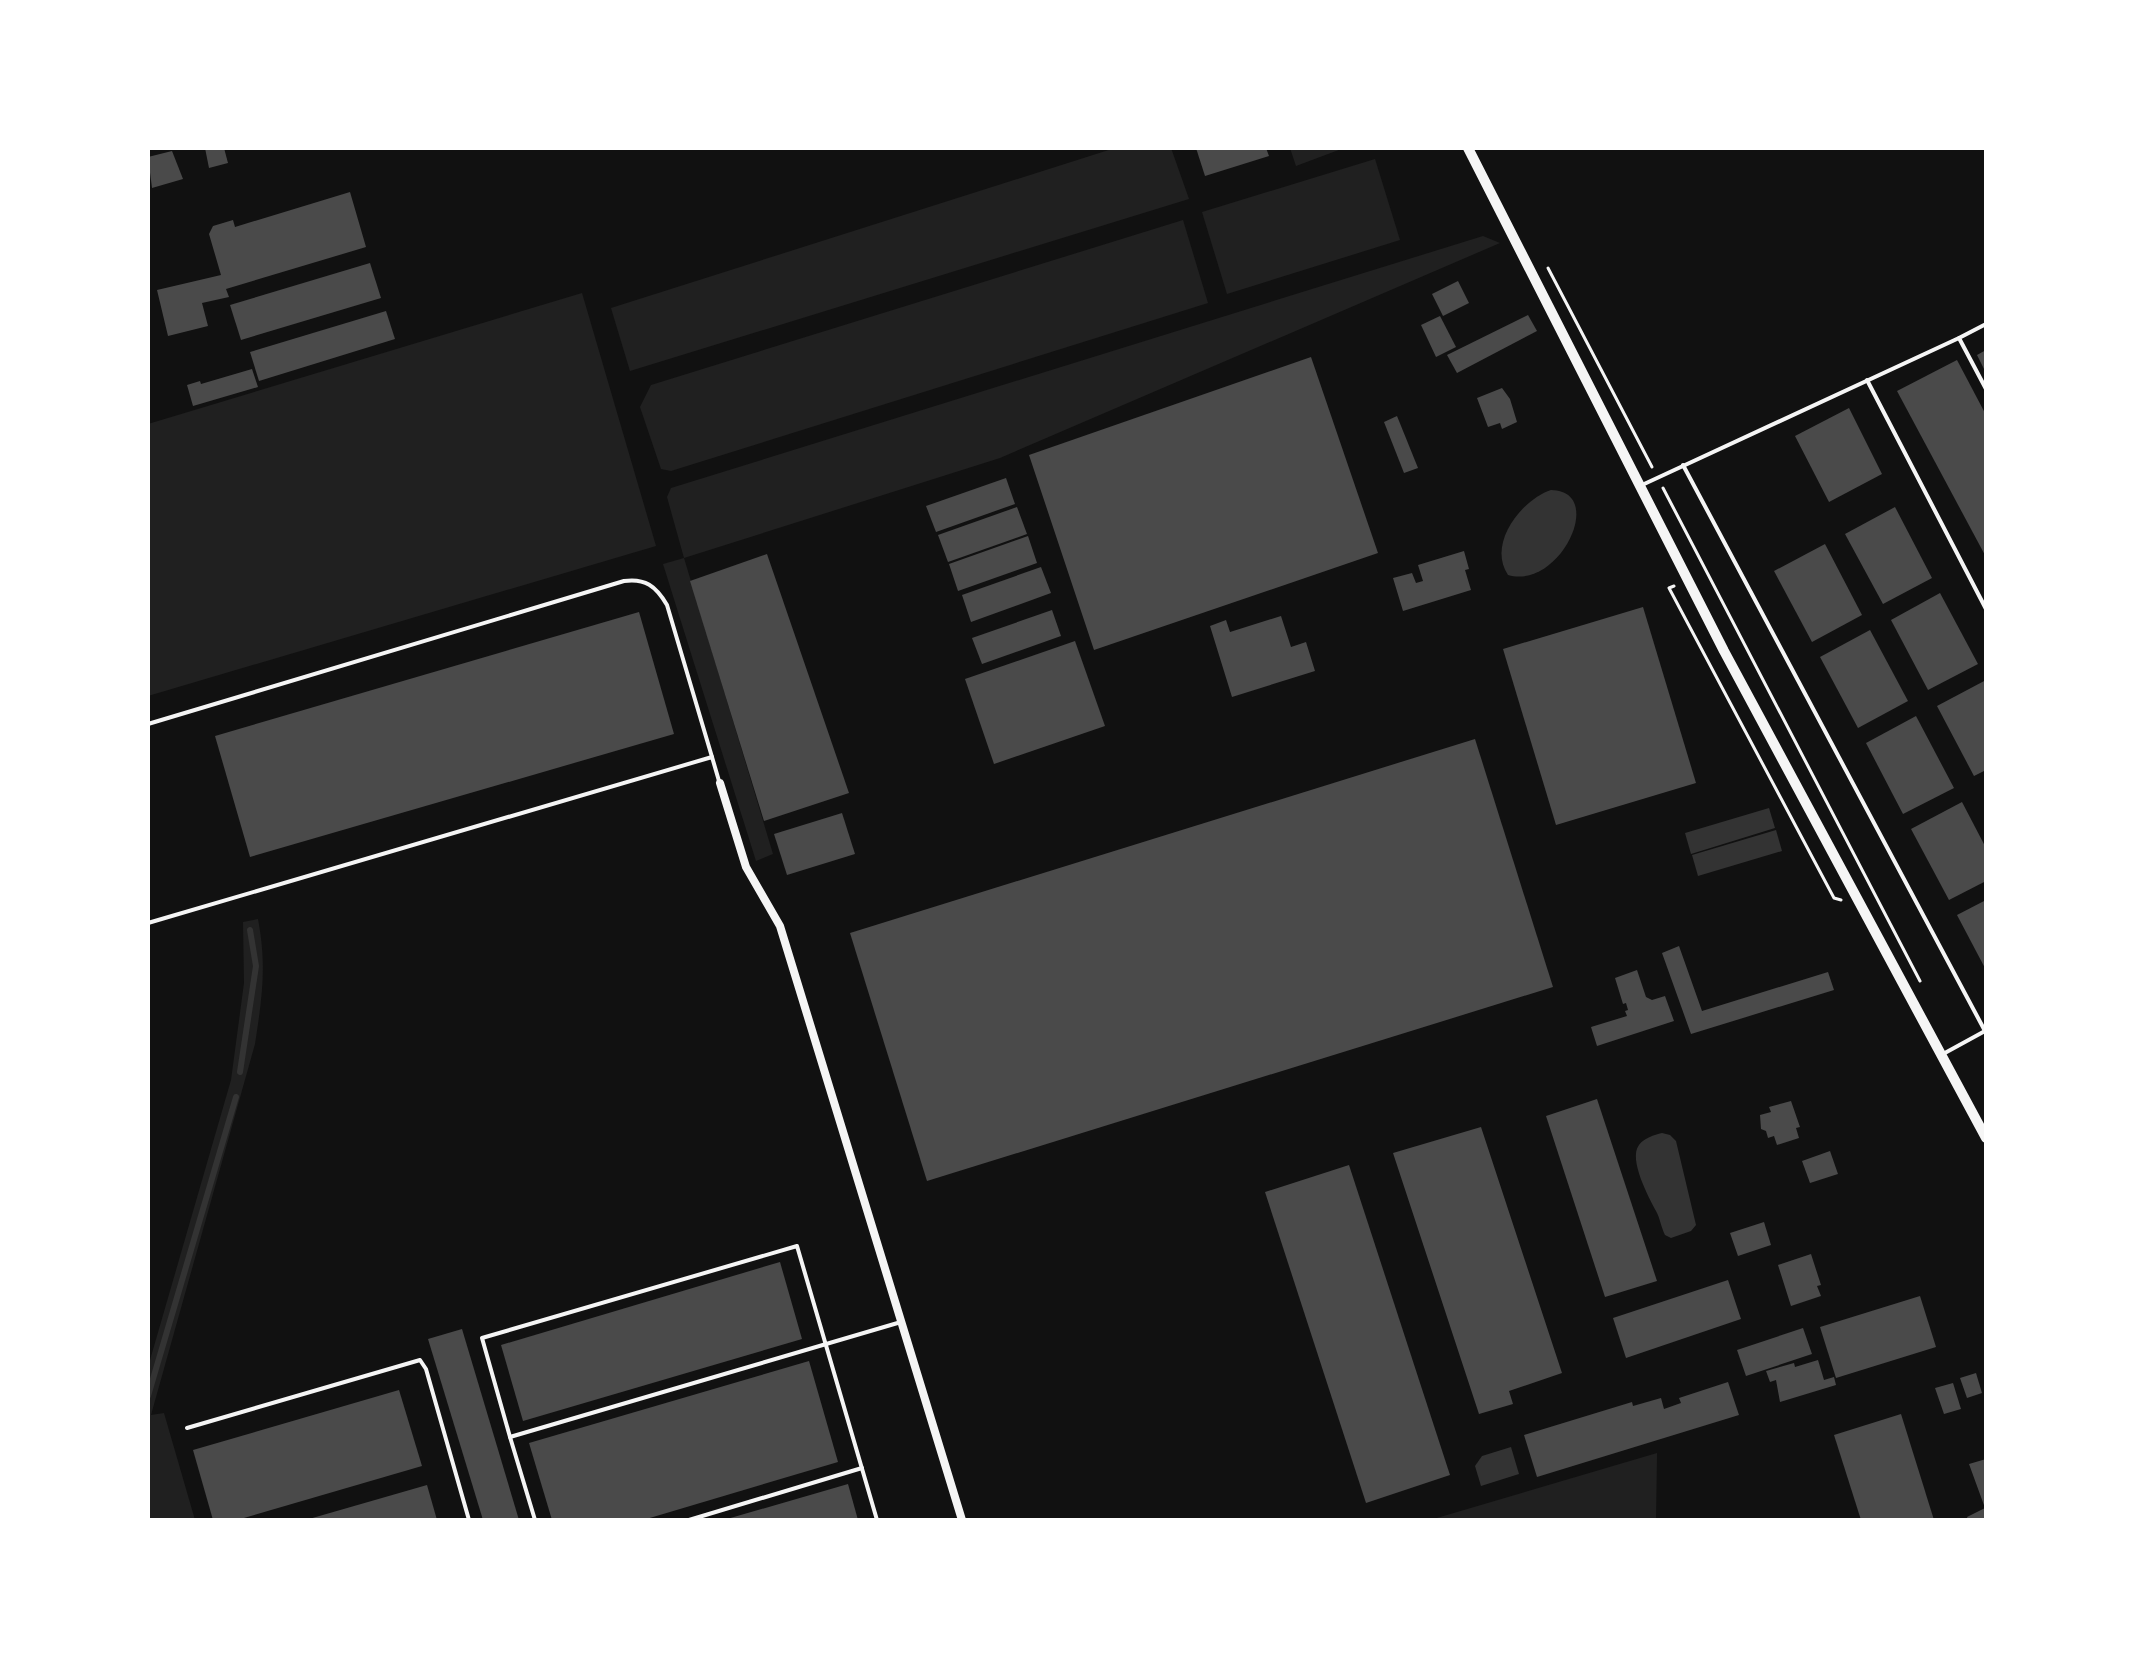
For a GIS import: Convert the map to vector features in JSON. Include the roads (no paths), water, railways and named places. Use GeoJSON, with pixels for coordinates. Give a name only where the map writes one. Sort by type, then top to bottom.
{"type":"FeatureCollection","features":[{"type":"Feature","properties":{"kind":"street"},"geometry":{"type":"LineString","coordinates":[[1468,148],[1724,651],[1986,1138]]}},
{"type":"Feature","properties":{"kind":"street"},"geometry":{"type":"LineString","coordinates":[[720,783],[746,867],[780,926],[962,1520]]}},
{"type":"Feature","properties":{"kind":"lane"},"geometry":{"type":"LineString","coordinates":[[1641,485],[1986,324]]}},
{"type":"Feature","properties":{"kind":"lane"},"geometry":{"type":"LineString","coordinates":[[1959,338],[1986,389]]}},
{"type":"Feature","properties":{"kind":"lane"},"geometry":{"type":"LineString","coordinates":[[1867,380],[1986,609]]}},
{"type":"Feature","properties":{"kind":"lane"},"geometry":{"type":"LineString","coordinates":[[1683,465],[1985,1031],[1941,1055]]}},
{"type":"Feature","properties":{"kind":"lane"},"geometry":{"type":"LineString","coordinates":[[148,724],[636,579],[654,586],[667,605],[720,783]]}},
{"type":"Feature","properties":{"kind":"lane"},"geometry":{"type":"LineString","coordinates":[[148,923],[712,757]]}},
{"type":"Feature","properties":{"kind":"lane"},"geometry":{"type":"LineString","coordinates":[[535,1520],[482,1338],[797,1246],[877,1520]]}},
{"type":"Feature","properties":{"kind":"lane"},"geometry":{"type":"LineString","coordinates":[[510,1437],[901,1322]]}},
{"type":"Feature","properties":{"kind":"lane"},"geometry":{"type":"LineString","coordinates":[[187,1428],[420,1360],[426,1369],[469,1520]]}},
{"type":"Feature","properties":{"kind":"lane"},"geometry":{"type":"LineString","coordinates":[[689,1520],[862,1468]]}},
{"type":"Feature","properties":{"kind":"waterway"},"geometry":{"type":"LineString","coordinates":[[240,1072],[256,966],[250,930]]}},
{"type":"Feature","properties":{"kind":"waterway"},"geometry":{"type":"LineString","coordinates":[[148,1396],[236,1097]]}}]}
